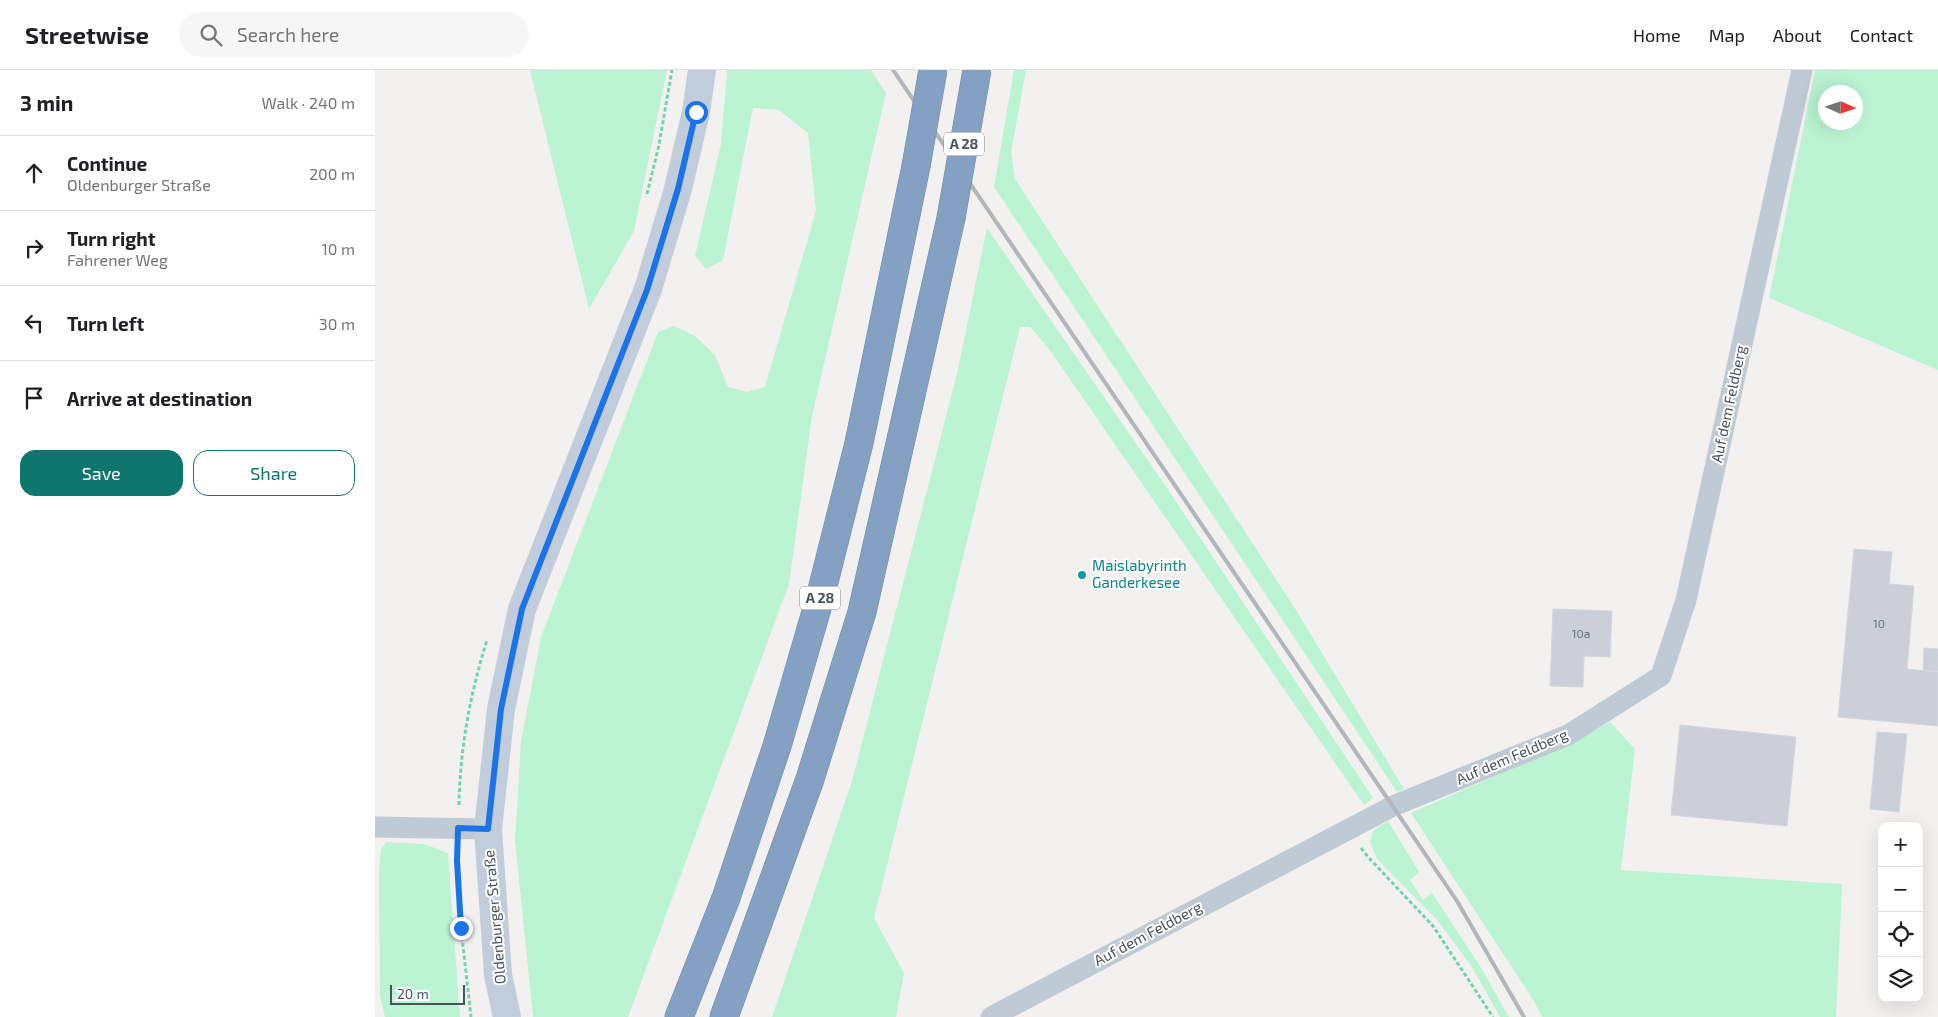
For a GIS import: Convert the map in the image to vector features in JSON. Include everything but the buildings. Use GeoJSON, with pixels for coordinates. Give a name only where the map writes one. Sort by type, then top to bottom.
{"type":"FeatureCollection","features":[{"type":"Feature","properties":{"kind":"highway","name":"A 28"},"geometry":{"type":"LineString","coordinates":[[679,1017],[729,890],[777,746],[820,598],[859,442],[916,166],[933,70]]}},
{"type":"Feature","properties":{"kind":"highway","name":"A 28"},"geometry":{"type":"LineString","coordinates":[[724,1017],[810,779],[862,612],[951,218],[977,70]]}},
{"type":"Feature","properties":{"kind":"main road","name":"Oldenburger Straße"},"geometry":{"type":"LineString","coordinates":[[507,1017],[498,975],[488,829],[501,709],[522,609],[647,290],[678,189],[696,112],[702,70]]}},
{"type":"Feature","properties":{"kind":"street","name":"Auf dem Feldberg"},"geometry":{"type":"LineString","coordinates":[[991,1017],[1393,806],[1568,735],[1661,676],[1686,600],[1802,70]]}},
{"type":"Feature","properties":{"kind":"street"},"geometry":{"type":"LineString","coordinates":[[375,826],[488,829]]}},
{"type":"Feature","properties":{"kind":"path"},"geometry":{"type":"LineString","coordinates":[[458,828],[457,870],[471,1017]]}},
{"type":"Feature","properties":{"kind":"path"},"geometry":{"type":"LineString","coordinates":[[1348,829],[1368,857],[1433,926],[1493,1017]]}},
{"type":"Feature","properties":{"kind":"green space"},"geometry":{"type":"Polygon","coordinates":[[[530,70],[667,70],[634,231],[589,309],[530,70]]]}},
{"type":"Feature","properties":{"kind":"green space"},"geometry":{"type":"Polygon","coordinates":[[[727,70],[871,70],[886,93],[812,416],[789,584],[628,1017],[533,1017],[515,840],[521,742],[541,637],[658,332],[674,326],[695,336],[715,355],[728,387],[747,392],[765,387],[816,211],[808,133],[779,110],[753,108],[723,260],[706,269],[695,256],[721,144],[727,70]]]}},
{"type":"Feature","properties":{"kind":"green space"},"geometry":{"type":"Polygon","coordinates":[[[1014,70],[1026,70],[1011,152],[1015,179],[1296,610],[1404,789],[1397,792],[994,187],[1014,70]]]}},
{"type":"Feature","properties":{"kind":"green space"},"geometry":{"type":"Polygon","coordinates":[[[1815,70],[1938,70],[1938,370],[1769,298],[1815,70]]]}},
{"type":"Feature","properties":{"kind":"green space"},"geometry":{"type":"Polygon","coordinates":[[[987,228],[1169,491],[1373,798],[1364,805],[1047,346],[1030,327],[1020,327],[874,918],[904,973],[896,1017],[772,1017],[852,781],[957,374],[987,228]]]}},
{"type":"Feature","properties":{"kind":"green space"},"geometry":{"type":"Polygon","coordinates":[[[1610,722],[1635,749],[1621,870],[1842,884],[1836,1017],[1542,1017],[1534,1001],[1411,813],[1573,742],[1610,722]]]}},
{"type":"Feature","properties":{"kind":"green space"},"geometry":{"type":"Polygon","coordinates":[[[1388,821],[1419,872],[1410,880],[1423,900],[1432,893],[1480,966],[1509,1017],[1500,1017],[1472,967],[1438,921],[1377,859],[1370,842],[1373,831],[1388,821]]]}},
{"type":"Feature","properties":{"kind":"green space"},"geometry":{"type":"Polygon","coordinates":[[[386,842],[424,844],[448,853],[460,1017],[385,1017],[380,996],[379,872],[381,850],[386,842]]]}},
{"type":"Feature","properties":{"kind":"railway"},"geometry":{"type":"LineString","coordinates":[[893,70],[1457,901],[1524,1017]]}},
{"type":"Feature","properties":{"kind":"place","name":"Maislabyrinth Ganderkesee"},"geometry":{"type":"Point","coordinates":[1082,575]}},
{"type":"Feature","properties":{"kind":"route"},"geometry":{"type":"LineString","coordinates":[[461,928],[457,861],[458,828],[488,829],[501,709],[522,609],[647,290],[678,189],[696,112]]}}]}
